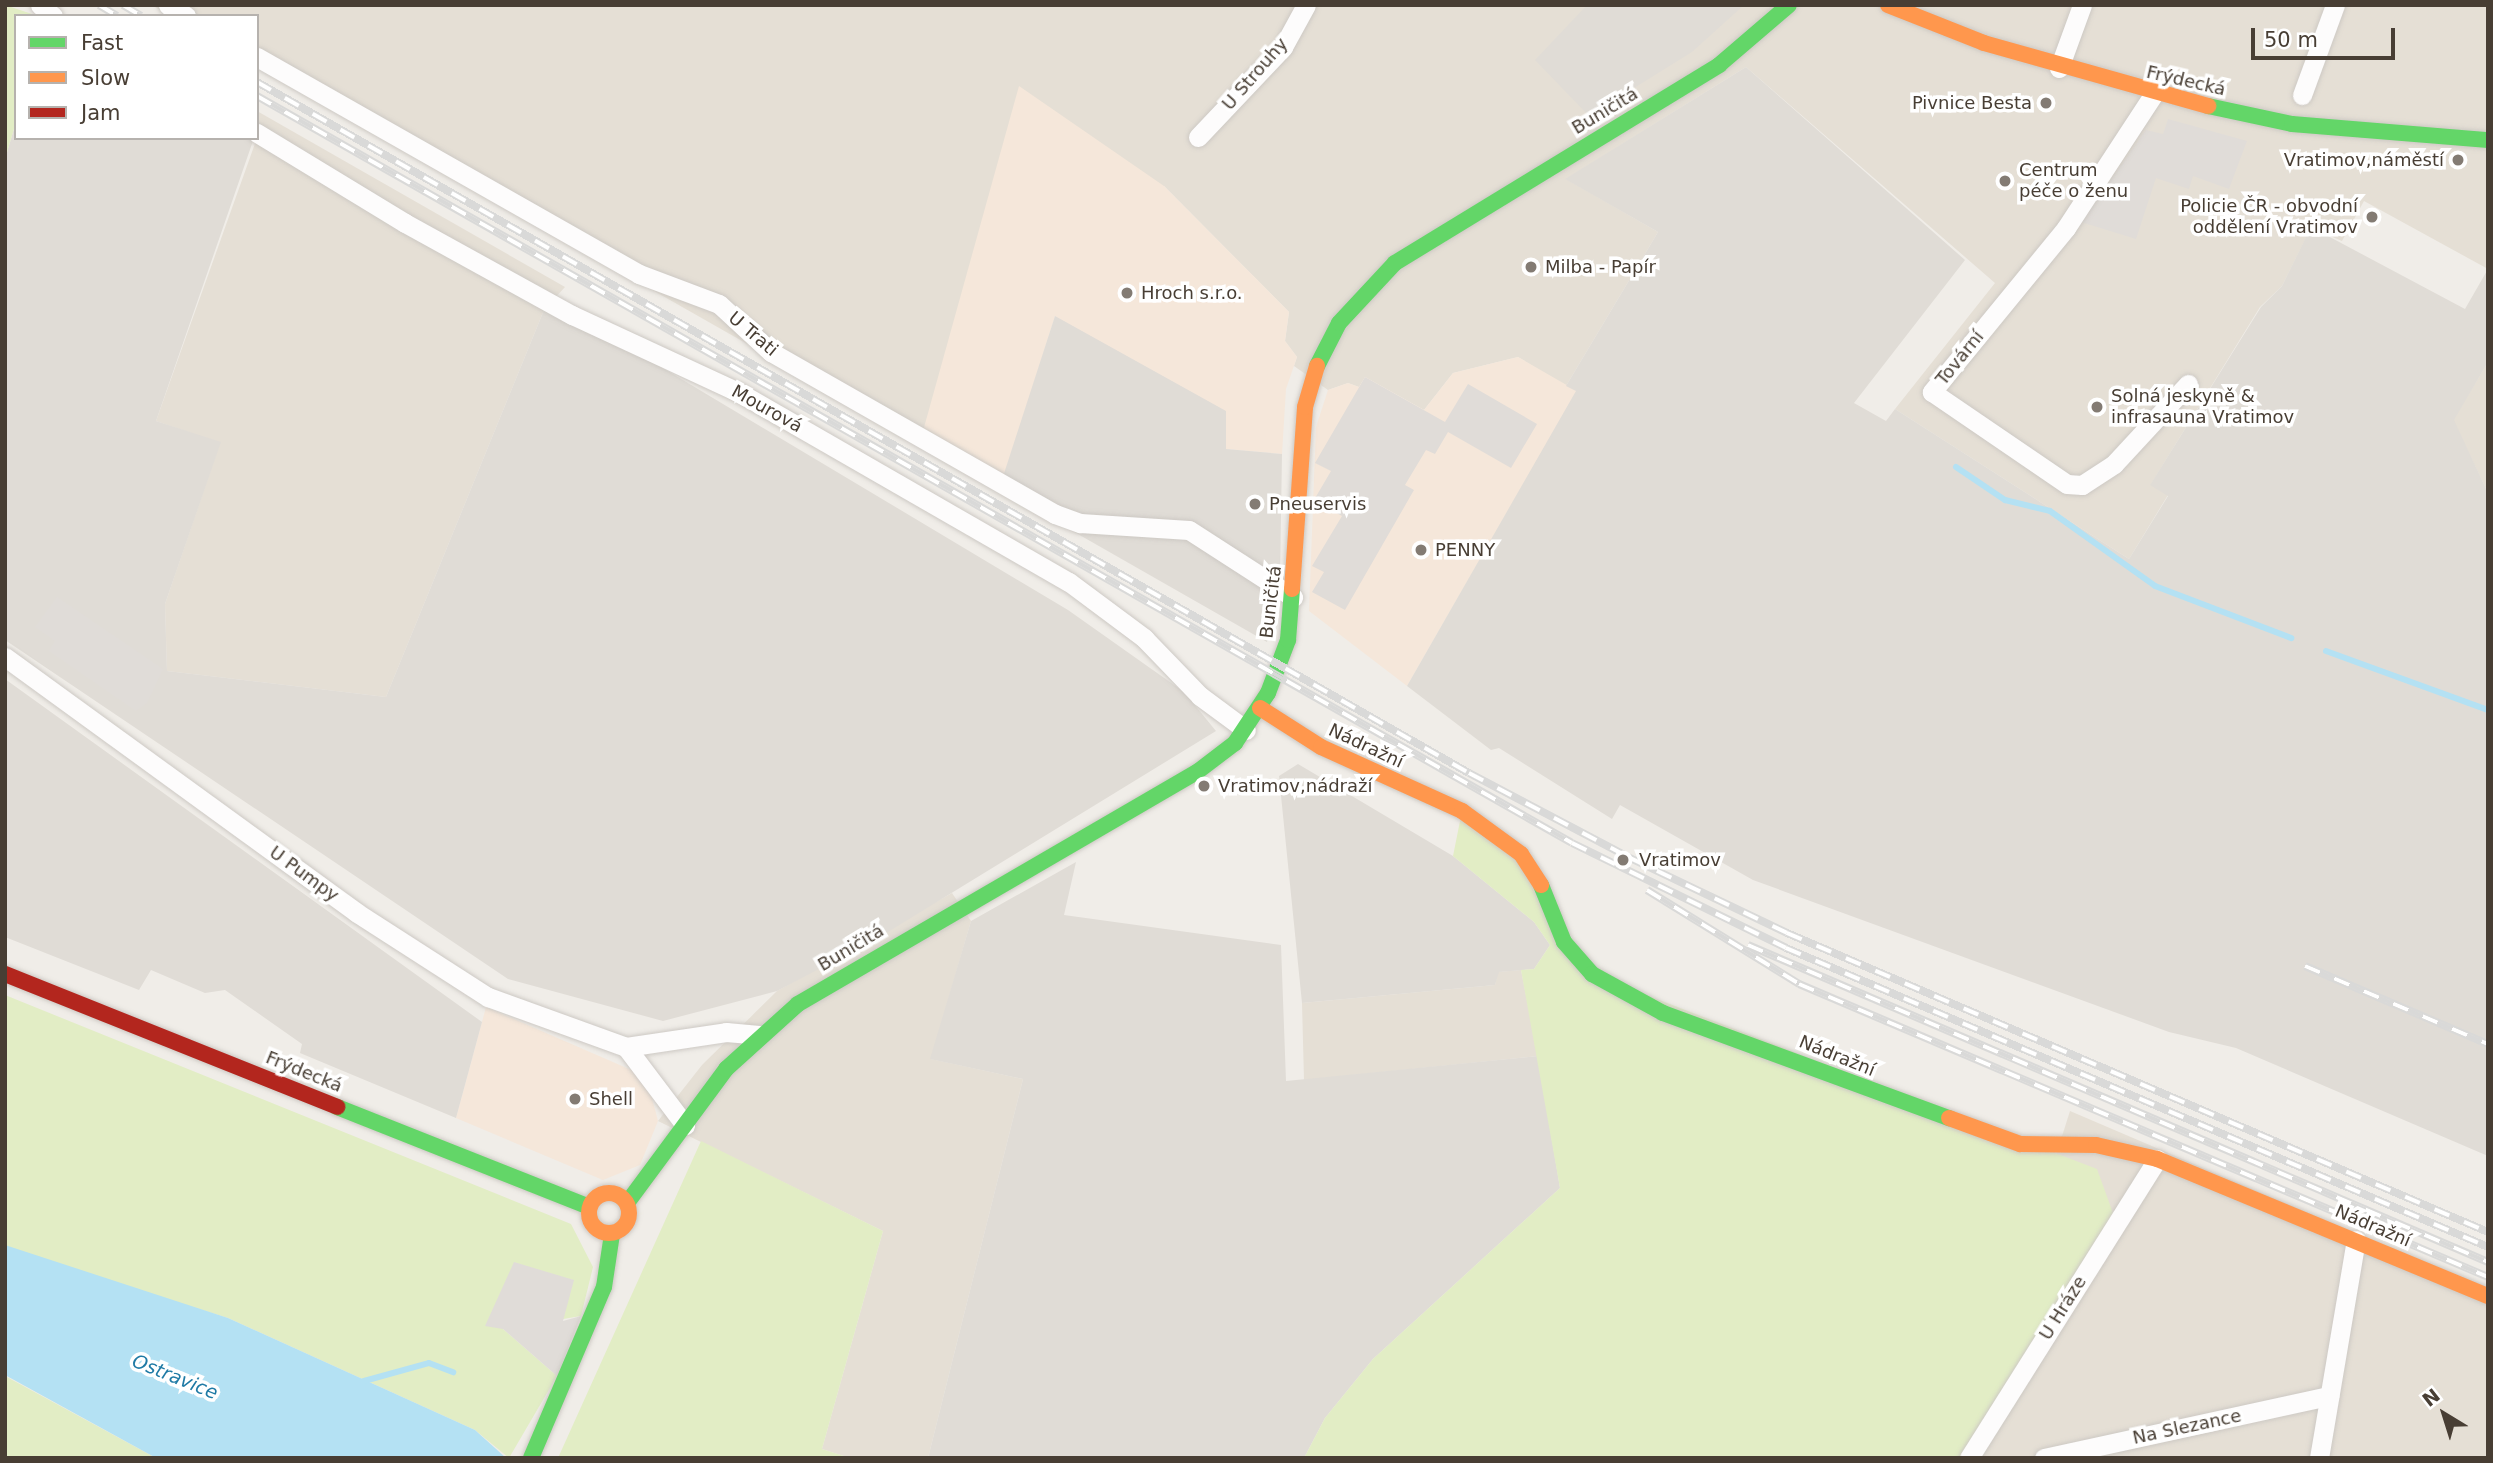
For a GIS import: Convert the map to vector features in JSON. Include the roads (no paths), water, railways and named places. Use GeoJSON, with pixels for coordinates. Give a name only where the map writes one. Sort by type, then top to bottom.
{"type":"FeatureCollection","features":[{"type":"Feature","properties":{"kind":"main road","name":"Buničitá"},"geometry":{"type":"LineString","coordinates":[[627,1203],[685,1125],[759,1035],[866,960],[1198,772],[1246,730],[1260,708],[1288,640],[1305,407],[1329,340],[1366,288],[1395,263],[1719,65],[1789,5]]}},
{"type":"Feature","properties":{"kind":"main road","name":"Frýdecká"},"geometry":{"type":"LineString","coordinates":[[1888,5],[2059,68],[2153,94],[2292,124],[2488,140]]}},
{"type":"Feature","properties":{"kind":"main road","name":"Nádražní"},"geometry":{"type":"LineString","coordinates":[[1260,708],[1321,747],[1462,811],[1521,854],[1551,900],[1564,942],[1592,974],[1663,1013],[2020,1144],[2096,1144],[2157,1159],[2488,1296]]}},
{"type":"Feature","properties":{"kind":"main road","name":"Frýdecká"},"geometry":{"type":"LineString","coordinates":[[5,974],[589,1207]]}},
{"type":"Feature","properties":{"kind":"main road"},"geometry":{"type":"LineString","coordinates":[[534,1451],[604,1287],[612,1234],[627,1222],[627,1203],[608,1193],[589,1207],[592,1226],[612,1234]]}},
{"type":"Feature","properties":{"kind":"street","name":"U Strouhy"},"geometry":{"type":"LineString","coordinates":[[1198,137],[1283,47],[1306,5]]}},
{"type":"Feature","properties":{"kind":"street"},"geometry":{"type":"LineString","coordinates":[[2059,68],[2082,5]]}},
{"type":"Feature","properties":{"kind":"street"},"geometry":{"type":"LineString","coordinates":[[2302,95],[2335,5]]}},
{"type":"Feature","properties":{"kind":"street","name":"U Trati"},"geometry":{"type":"LineString","coordinates":[[259,58],[639,274],[710,299],[771,352],[1055,514],[1080,523],[1189,530],[1293,597]]}},
{"type":"Feature","properties":{"kind":"street","name":"Tovární"},"geometry":{"type":"LineString","coordinates":[[2153,94],[2066,228],[1932,392],[2067,484],[2082,485],[2114,464],[2188,384]]}},
{"type":"Feature","properties":{"kind":"street","name":"Mourová"},"geometry":{"type":"LineString","coordinates":[[259,134],[417,230],[572,315],[740,393],[1069,582],[1143,638],[1200,696],[1246,730]]}},
{"type":"Feature","properties":{"kind":"street","name":"U Pumpy"},"geometry":{"type":"LineString","coordinates":[[5,657],[357,913],[488,997],[626,1047],[726,1032],[759,1035]]}},
{"type":"Feature","properties":{"kind":"street"},"geometry":{"type":"LineString","coordinates":[[626,1047],[685,1125]]}},
{"type":"Feature","properties":{"kind":"street","name":"U Hráze"},"geometry":{"type":"LineString","coordinates":[[1969,1458],[2157,1159]]}},
{"type":"Feature","properties":{"kind":"street"},"geometry":{"type":"LineString","coordinates":[[2319,1458],[2356,1240]]}},
{"type":"Feature","properties":{"kind":"street","name":"Na Slezance"},"geometry":{"type":"LineString","coordinates":[[2044,1458],[2329,1396]]}},
{"type":"Feature","properties":{"kind":"water","name":"Ostravice"},"geometry":{"type":"Polygon","coordinates":[[[5,1245],[228,1318],[475,1430],[506,1458],[156,1458],[5,1375],[5,1245]]]}},
{"type":"Feature","properties":{"kind":"waterway"},"geometry":{"type":"LineString","coordinates":[[1956,467],[2005,500],[2050,511],[2155,586],[2291,638]]}},
{"type":"Feature","properties":{"kind":"waterway"},"geometry":{"type":"LineString","coordinates":[[2326,651],[2488,710]]}},
{"type":"Feature","properties":{"kind":"waterway"},"geometry":{"type":"LineString","coordinates":[[364,1381],[429,1363],[453,1372]]}},
{"type":"Feature","properties":{"kind":"railway"},"geometry":{"type":"LineString","coordinates":[[99,5],[114,14]]}},
{"type":"Feature","properties":{"kind":"railway"},"geometry":{"type":"LineString","coordinates":[[123,5],[138,14]]}},
{"type":"Feature","properties":{"kind":"railway"},"geometry":{"type":"LineString","coordinates":[[259,83],[1469,773],[1628,857],[1787,933],[2488,1232]]}},
{"type":"Feature","properties":{"kind":"railway"},"geometry":{"type":"LineString","coordinates":[[259,97],[1572,843],[1786,948],[2488,1247]]}},
{"type":"Feature","properties":{"kind":"railway"},"geometry":{"type":"LineString","coordinates":[[1647,890],[1799,984],[2488,1277]]}},
{"type":"Feature","properties":{"kind":"railway"},"geometry":{"type":"LineString","coordinates":[[1748,945],[2488,1262]]}},
{"type":"Feature","properties":{"kind":"railway"},"geometry":{"type":"LineString","coordinates":[[2305,966],[2488,1044]]}},
{"type":"Feature","properties":{"kind":"place","name":"Pivnice Besta"},"geometry":{"type":"Point","coordinates":[2046,103]}},
{"type":"Feature","properties":{"kind":"place","name":"Vratimov,náměstí"},"geometry":{"type":"Point","coordinates":[2458,160]}},
{"type":"Feature","properties":{"kind":"place","name":"Centrum péče o ženu"},"geometry":{"type":"Point","coordinates":[2005,181]}},
{"type":"Feature","properties":{"kind":"place","name":"Policie ČR - obvodní oddělení Vratimov"},"geometry":{"type":"Point","coordinates":[2372,217]}},
{"type":"Feature","properties":{"kind":"place","name":"Milba - Papír"},"geometry":{"type":"Point","coordinates":[1531,267]}},
{"type":"Feature","properties":{"kind":"place","name":"Hroch s.r.o."},"geometry":{"type":"Point","coordinates":[1127,293]}},
{"type":"Feature","properties":{"kind":"place","name":"Solná jeskyně & infrasauna Vratimov"},"geometry":{"type":"Point","coordinates":[2097,407]}},
{"type":"Feature","properties":{"kind":"place","name":"Pneuservis"},"geometry":{"type":"Point","coordinates":[1255,504]}},
{"type":"Feature","properties":{"kind":"place","name":"PENNY"},"geometry":{"type":"Point","coordinates":[1421,550]}},
{"type":"Feature","properties":{"kind":"place","name":"Vratimov,nádraží"},"geometry":{"type":"Point","coordinates":[1204,786]}},
{"type":"Feature","properties":{"kind":"place","name":"Vratimov"},"geometry":{"type":"Point","coordinates":[1623,860]}},
{"type":"Feature","properties":{"kind":"place","name":"Shell"},"geometry":{"type":"Point","coordinates":[575,1099]}}]}
